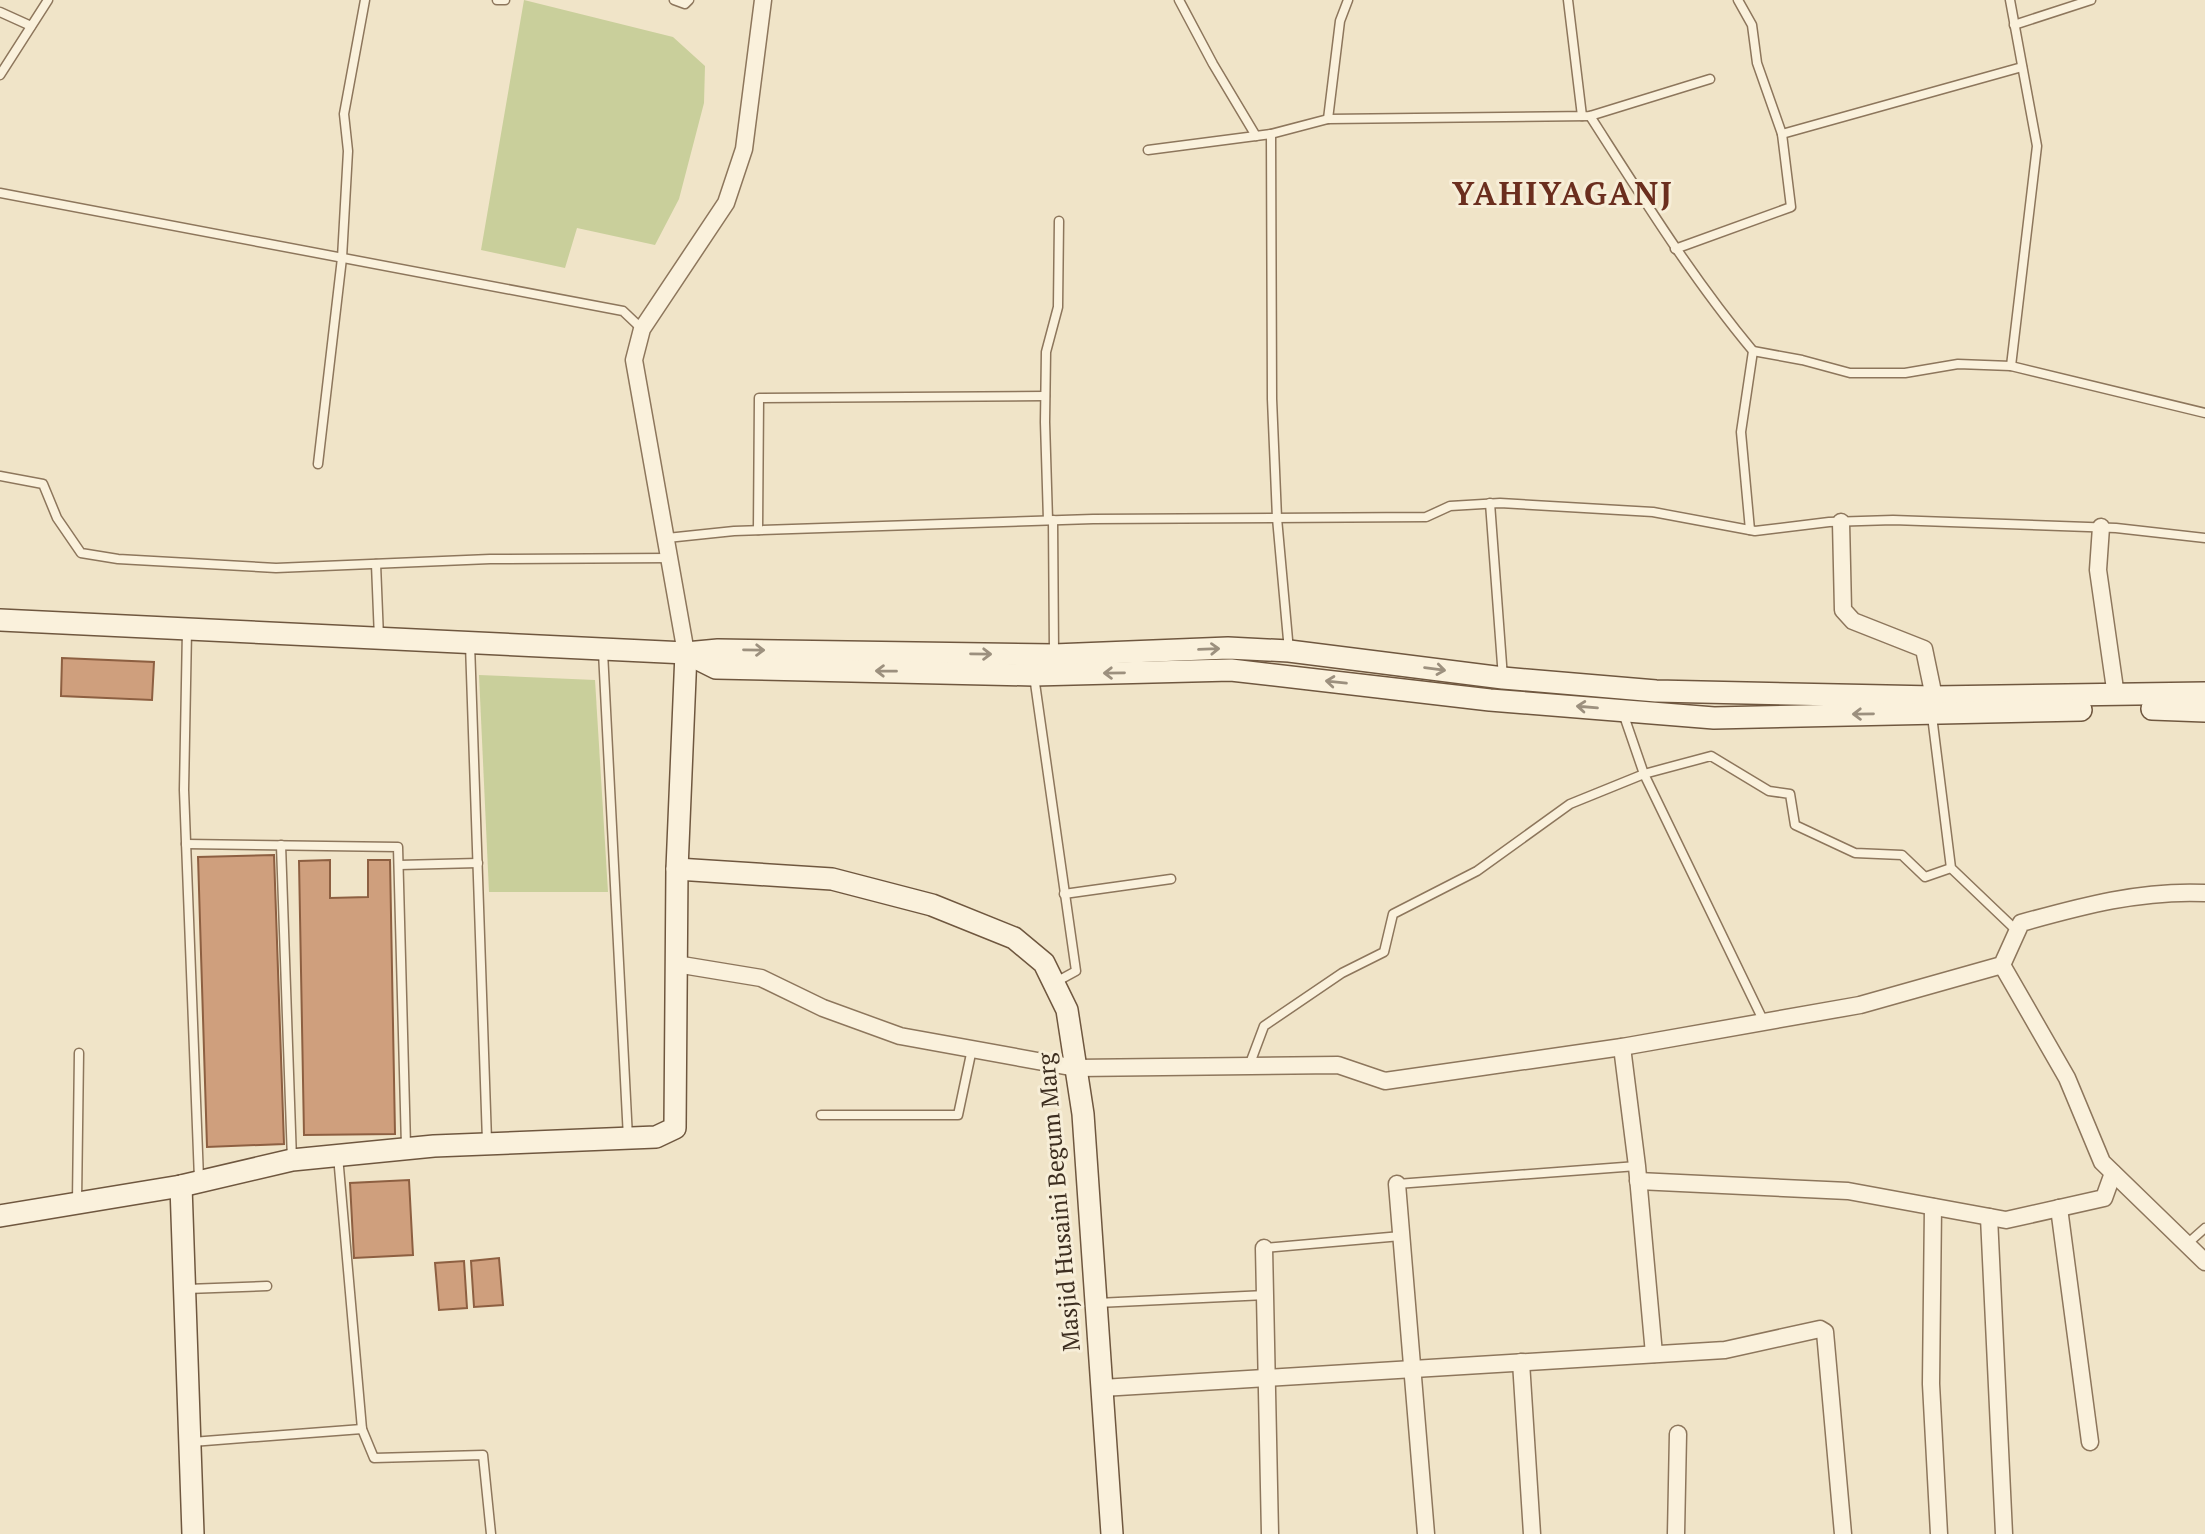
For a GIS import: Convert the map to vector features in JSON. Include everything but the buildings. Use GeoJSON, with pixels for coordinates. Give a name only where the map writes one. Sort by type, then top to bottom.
{"type":"FeatureCollection","features":[{"type":"Feature","properties":{"kind":"street"},"geometry":{"type":"LineString","coordinates":[[0,1216],[190,1184],[292,1160],[406,1149],[656,1137],[674,1128],[677,869],[686,653],[634,360],[642,328],[726,204],[744,149],[763,0]]}},
{"type":"Feature","properties":{"kind":"street"},"geometry":{"type":"LineString","coordinates":[[1842,522],[1843,610],[1853,621],[1924,649],[1933,705]]}},
{"type":"Feature","properties":{"kind":"street"},"geometry":{"type":"LineString","coordinates":[[2101,527],[2098,570],[2116,696]]}},
{"type":"Feature","properties":{"kind":"street"},"geometry":{"type":"LineString","coordinates":[[0,620],[686,653],[718,650],[1054,655],[1228,648],[1289,651],[1503,678],[1656,691],[1933,705],[2205,711]]}},
{"type":"Feature","properties":{"kind":"street"},"geometry":{"type":"LineString","coordinates":[[686,653],[716,668],[1034,675],[1231,670],[1490,700],[1714,718],[2205,693]]}},
{"type":"Feature","properties":{"kind":"street","name":"Masjid Husaini Begum Marg"},"geometry":{"type":"LineString","coordinates":[[677,869],[832,879],[932,905],[1014,938],[1044,963],[1067,1010],[1083,1114],[1112,1534]]}},
{"type":"Feature","properties":{"kind":"street"},"geometry":{"type":"LineString","coordinates":[[2002,965],[2021,923],[2101,901],[2179,892],[2205,893]]}},
{"type":"Feature","properties":{"kind":"street"},"geometry":{"type":"LineString","coordinates":[[676,964],[761,978],[823,1008],[900,1036],[1076,1068],[1338,1065],[1385,1081],[1622,1047],[1860,1005],[2002,965]]}},
{"type":"Feature","properties":{"kind":"street"},"geometry":{"type":"LineString","coordinates":[[2002,965],[2067,1078],[2102,1162],[2205,1262]]}},
{"type":"Feature","properties":{"kind":"street"},"geometry":{"type":"LineString","coordinates":[[1622,1047],[1654,1354]]}},
{"type":"Feature","properties":{"kind":"street"},"geometry":{"type":"LineString","coordinates":[[1637,1173],[1848,1191],[2006,1220],[2104,1198],[2113,1173]]}},
{"type":"Feature","properties":{"kind":"street"},"geometry":{"type":"LineString","coordinates":[[190,1184],[184,1289],[193,1534]]}},
{"type":"Feature","properties":{"kind":"street"},"geometry":{"type":"LineString","coordinates":[[1397,1184],[1426,1534]]}},
{"type":"Feature","properties":{"kind":"street"},"geometry":{"type":"LineString","coordinates":[[1933,1207],[1931,1384],[1939,1534]]}},
{"type":"Feature","properties":{"kind":"street"},"geometry":{"type":"LineString","coordinates":[[2059,1208],[2090,1442]]}},
{"type":"Feature","properties":{"kind":"street"},"geometry":{"type":"LineString","coordinates":[[1989,1217],[2004,1534]]}},
{"type":"Feature","properties":{"kind":"street"},"geometry":{"type":"LineString","coordinates":[[1264,1248],[1270,1534]]}},
{"type":"Feature","properties":{"kind":"street"},"geometry":{"type":"LineString","coordinates":[[1102,1388],[1725,1350],[1820,1329],[1825,1332],[1843,1534]]}},
{"type":"Feature","properties":{"kind":"street"},"geometry":{"type":"LineString","coordinates":[[1521,1362],[1532,1534]]}},
{"type":"Feature","properties":{"kind":"street"},"geometry":{"type":"LineString","coordinates":[[1676,1534],[1678,1434]]}},
{"type":"Feature","properties":{"kind":"lane"},"geometry":{"type":"LineString","coordinates":[[0,75],[48,0]]}},
{"type":"Feature","properties":{"kind":"lane"},"geometry":{"type":"LineString","coordinates":[[318,464],[342,258],[348,150],[344,114],[365,0]]}},
{"type":"Feature","properties":{"kind":"lane"},"geometry":{"type":"LineString","coordinates":[[497,0],[505,0]]}},
{"type":"Feature","properties":{"kind":"lane"},"geometry":{"type":"LineString","coordinates":[[674,0],[685,4],[689,0]]}},
{"type":"Feature","properties":{"kind":"lane"},"geometry":{"type":"LineString","coordinates":[[1179,0],[1256,136]]}},
{"type":"Feature","properties":{"kind":"lane"},"geometry":{"type":"LineString","coordinates":[[1328,118],[1339,21],[1348,0]]}},
{"type":"Feature","properties":{"kind":"lane"},"geometry":{"type":"LineString","coordinates":[[1567,0],[1586,116],[1717,309],[1753,351],[1850,373],[1905,373],[1958,364],[2011,366],[2205,413]]}},
{"type":"Feature","properties":{"kind":"lane"},"geometry":{"type":"LineString","coordinates":[[1675,248],[1791,207],[1782,134],[1758,63],[1752,25],[1738,0]]}},
{"type":"Feature","properties":{"kind":"lane"},"geometry":{"type":"LineString","coordinates":[[2010,0],[2037,146],[2011,366]]}},
{"type":"Feature","properties":{"kind":"lane"},"geometry":{"type":"LineString","coordinates":[[2014,25],[2091,0]]}},
{"type":"Feature","properties":{"kind":"lane"},"geometry":{"type":"LineString","coordinates":[[0,12],[30,26]]}},
{"type":"Feature","properties":{"kind":"lane"},"geometry":{"type":"LineString","coordinates":[[1782,134],[2022,67]]}},
{"type":"Feature","properties":{"kind":"lane"},"geometry":{"type":"LineString","coordinates":[[1148,150],[1270,134],[1328,118],[1586,116],[1710,79]]}},
{"type":"Feature","properties":{"kind":"lane"},"geometry":{"type":"LineString","coordinates":[[1270,134],[1272,399],[1289,651]]}},
{"type":"Feature","properties":{"kind":"lane"},"geometry":{"type":"LineString","coordinates":[[0,193],[623,312],[642,328]]}},
{"type":"Feature","properties":{"kind":"lane"},"geometry":{"type":"LineString","coordinates":[[1054,655],[1045,396],[1046,352],[1058,307],[1059,221]]}},
{"type":"Feature","properties":{"kind":"lane"},"geometry":{"type":"LineString","coordinates":[[1750,530],[1741,432],[1753,351]]}},
{"type":"Feature","properties":{"kind":"lane"},"geometry":{"type":"LineString","coordinates":[[758,530],[759,398],[1045,396]]}},
{"type":"Feature","properties":{"kind":"lane"},"geometry":{"type":"LineString","coordinates":[[0,476],[43,484],[58,518],[81,553],[118,559],[276,568],[490,559],[670,558]]}},
{"type":"Feature","properties":{"kind":"lane"},"geometry":{"type":"LineString","coordinates":[[1490,503],[1503,678]]}},
{"type":"Feature","properties":{"kind":"lane"},"geometry":{"type":"LineString","coordinates":[[667,538],[758,530],[1051,520],[1426,517],[1450,506],[1490,503],[1653,512],[1750,530],[1893,520],[2101,527],[2205,538]]}},
{"type":"Feature","properties":{"kind":"lane"},"geometry":{"type":"LineString","coordinates":[[376,564],[379,639]]}},
{"type":"Feature","properties":{"kind":"lane"},"geometry":{"type":"LineString","coordinates":[[187,630],[184,790],[190,1184]]}},
{"type":"Feature","properties":{"kind":"lane"},"geometry":{"type":"LineString","coordinates":[[470,644],[487,1144]]}},
{"type":"Feature","properties":{"kind":"lane"},"geometry":{"type":"LineString","coordinates":[[603,650],[628,1138]]}},
{"type":"Feature","properties":{"kind":"lane"},"geometry":{"type":"LineString","coordinates":[[1034,675],[1076,971],[1054,983]]}},
{"type":"Feature","properties":{"kind":"lane"},"geometry":{"type":"LineString","coordinates":[[1933,705],[1951,869],[2017,931]]}},
{"type":"Feature","properties":{"kind":"lane"},"geometry":{"type":"LineString","coordinates":[[1622,710],[1644,774],[1764,1022]]}},
{"type":"Feature","properties":{"kind":"lane"},"geometry":{"type":"LineString","coordinates":[[1249,1066],[1264,1026],[1331,980],[1384,952],[1393,914],[1477,871],[1570,804],[1644,774],[1711,756],[1769,791],[1790,794],[1795,825],[1824,840],[1855,853],[1902,855],[1925,877],[1951,869]]}},
{"type":"Feature","properties":{"kind":"lane"},"geometry":{"type":"LineString","coordinates":[[186,844],[398,847],[406,1149]]}},
{"type":"Feature","properties":{"kind":"lane"},"geometry":{"type":"LineString","coordinates":[[281,845],[292,1160]]}},
{"type":"Feature","properties":{"kind":"lane"},"geometry":{"type":"LineString","coordinates":[[399,865],[478,863]]}},
{"type":"Feature","properties":{"kind":"lane"},"geometry":{"type":"LineString","coordinates":[[1064,894],[1171,879]]}},
{"type":"Feature","properties":{"kind":"lane"},"geometry":{"type":"LineString","coordinates":[[821,1115],[958,1115],[972,1049]]}},
{"type":"Feature","properties":{"kind":"lane"},"geometry":{"type":"LineString","coordinates":[[77,1204],[79,1053]]}},
{"type":"Feature","properties":{"kind":"lane"},"geometry":{"type":"LineString","coordinates":[[338,1156],[362,1429],[374,1458],[482,1455],[491,1534]]}},
{"type":"Feature","properties":{"kind":"lane"},"geometry":{"type":"LineString","coordinates":[[1397,1184],[1637,1173]]}},
{"type":"Feature","properties":{"kind":"lane"},"geometry":{"type":"LineString","coordinates":[[2187,1244],[2205,1228]]}},
{"type":"Feature","properties":{"kind":"lane"},"geometry":{"type":"LineString","coordinates":[[1264,1248],[1401,1236]]}},
{"type":"Feature","properties":{"kind":"lane"},"geometry":{"type":"LineString","coordinates":[[184,1289],[267,1286]]}},
{"type":"Feature","properties":{"kind":"lane"},"geometry":{"type":"LineString","coordinates":[[1096,1303],[1266,1295]]}},
{"type":"Feature","properties":{"kind":"lane"},"geometry":{"type":"LineString","coordinates":[[188,1442],[362,1429]]}},
{"type":"Feature","properties":{"kind":"green space"},"geometry":{"type":"Polygon","coordinates":[[[524,0],[673,37],[705,66],[704,103],[679,199],[655,245],[577,228],[565,268],[481,250],[524,0]]]}},
{"type":"Feature","properties":{"kind":"green space"},"geometry":{"type":"Polygon","coordinates":[[[479,675],[595,680],[608,892],[489,892],[479,675]]]}},
{"type":"Feature","properties":{"kind":"district","name":"YAHIYAGANJ"},"geometry":{"type":"Point","coordinates":[1563,194]}}]}
